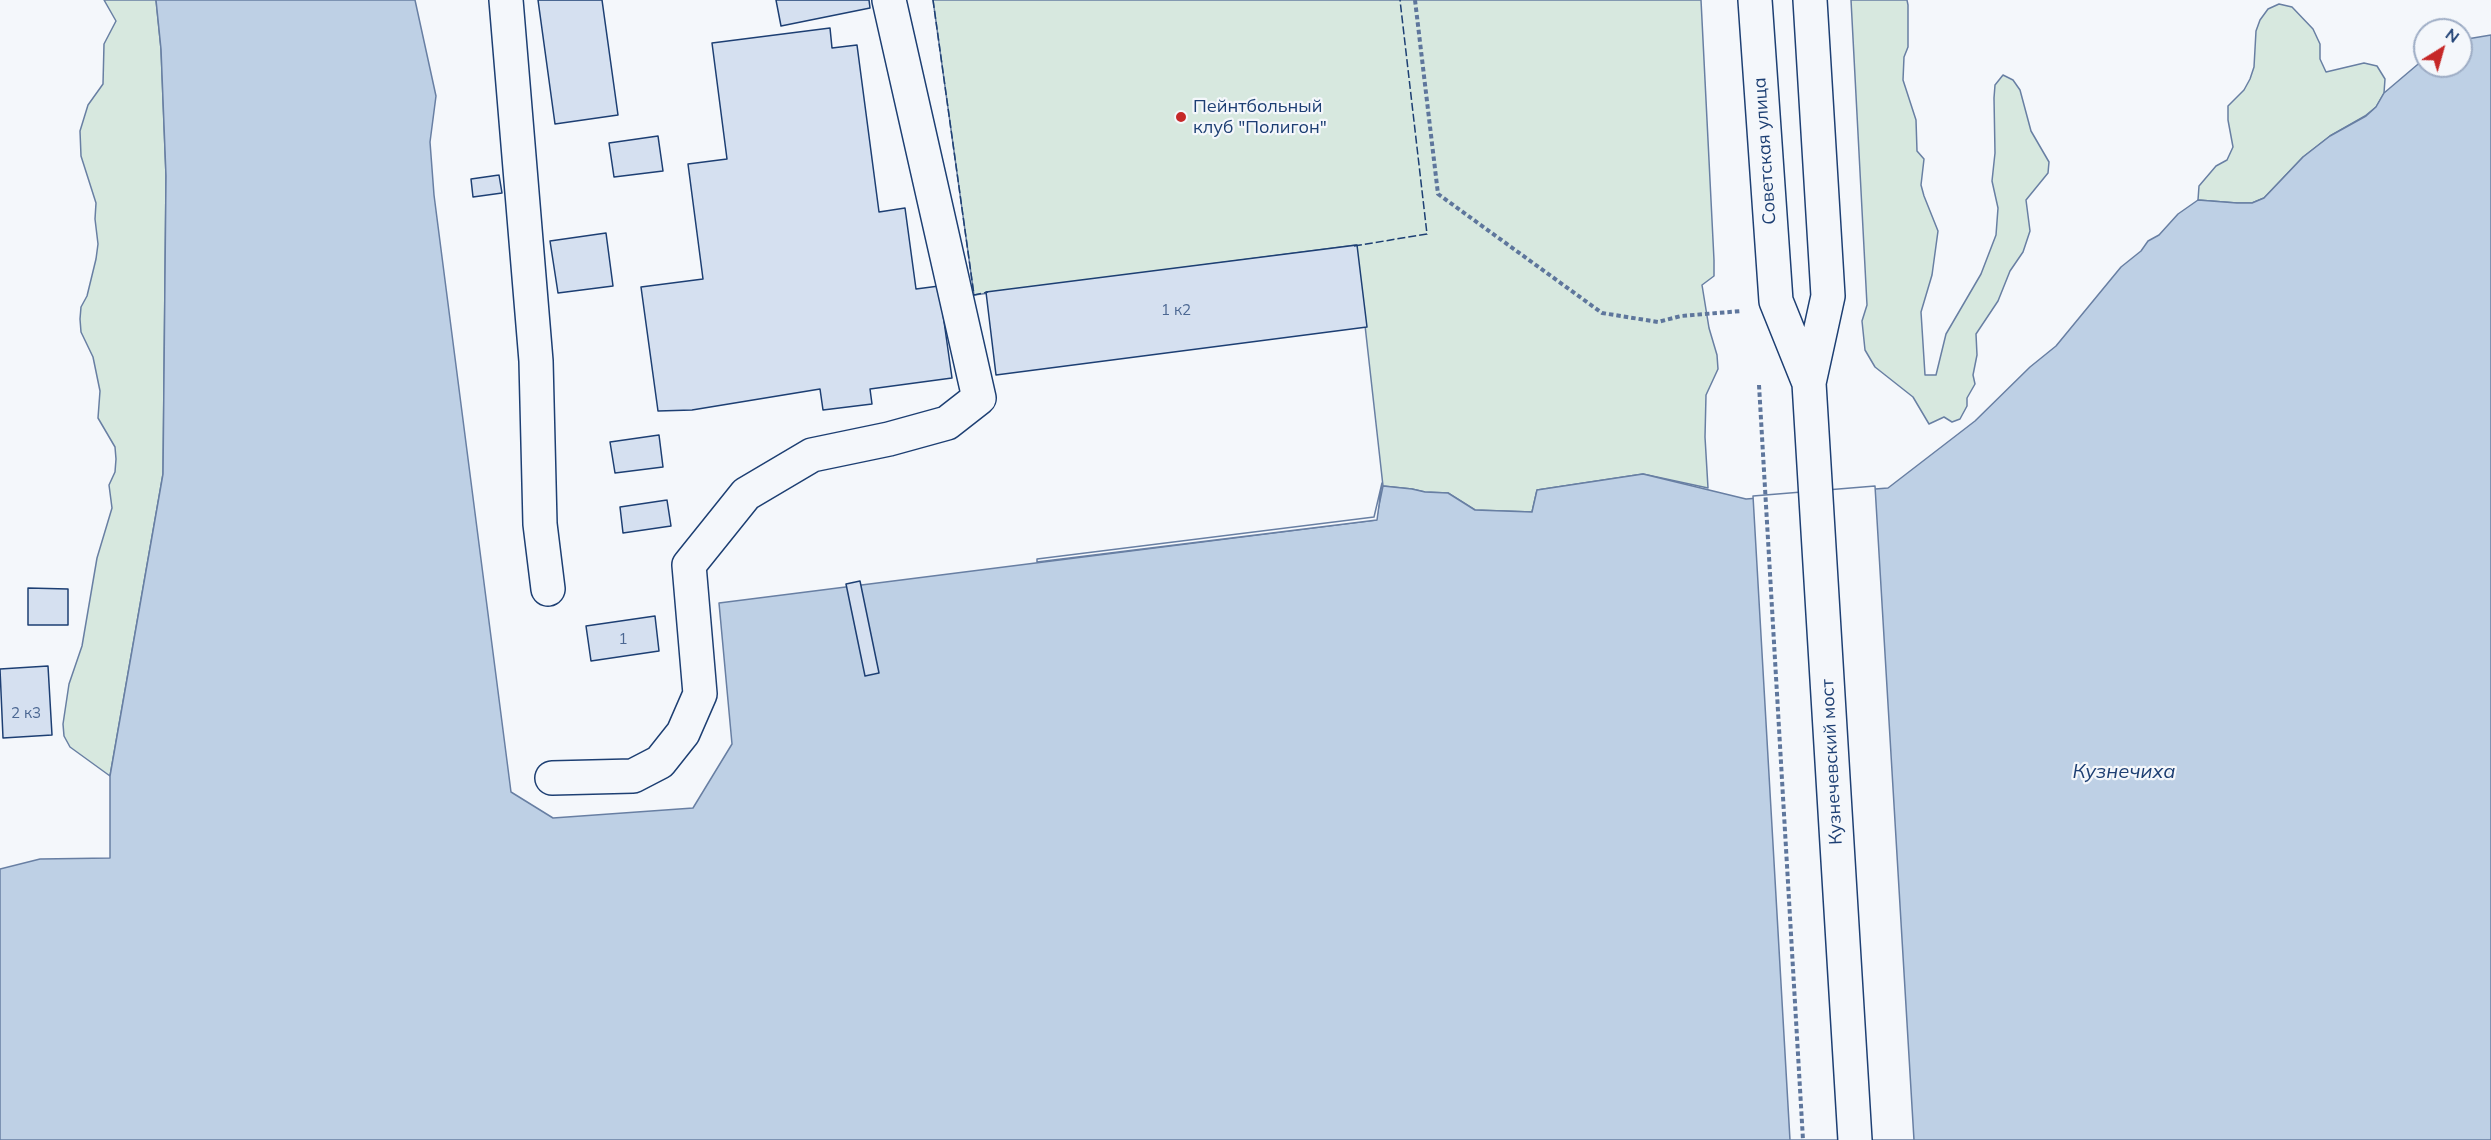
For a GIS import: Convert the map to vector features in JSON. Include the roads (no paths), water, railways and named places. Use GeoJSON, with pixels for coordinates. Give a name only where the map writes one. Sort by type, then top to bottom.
{"type":"FeatureCollection","features":[{"type":"Feature","properties":{"kind":"main road"},"geometry":{"type":"LineString","coordinates":[[506,0],[536,362],[540,524],[548,589]]}},
{"type":"Feature","properties":{"kind":"main road"},"geometry":{"type":"LineString","coordinates":[[552,778],[633,776],[660,762],[683,733],[700,694],[689,565],[746,494],[812,455],[889,439],[947,423],[979,398],[889,0]]}},
{"type":"Feature","properties":{"kind":"main road","name":"Советская улица"},"geometry":{"type":"LineString","coordinates":[[1755,0],[1776,301],[1809,383]]}},
{"type":"Feature","properties":{"kind":"main road"},"geometry":{"type":"LineString","coordinates":[[1809,383],[1828,296],[1810,0]]}},
{"type":"Feature","properties":{"kind":"main road","name":"Кузнечевский мост"},"geometry":{"type":"LineString","coordinates":[[1809,383],[1855,1140]]}},
{"type":"Feature","properties":{"kind":"water","name":"Кузнечиха"},"geometry":{"type":"Polygon","coordinates":[[[156,0],[415,0],[436,96],[430,142],[434,195],[511,792],[553,818],[693,808],[732,744],[719,603],[1376,520],[1383,486],[1448,493],[1475,510],[1532,512],[1537,490],[1643,474],[1746,499],[1888,488],[1975,421],[2030,367],[2056,346],[2121,267],[2141,251],[2148,241],[2159,235],[2178,214],[2198,200],[2252,203],[2264,198],[2303,157],[2330,136],[2366,116],[2376,107],[2384,93],[2413,68],[2413,78],[2473,78],[2473,38],[2491,35],[2491,1140],[0,1140],[0,869],[40,859],[110,858],[110,776],[163,474],[166,176],[161,49],[156,0]]]}},
{"type":"Feature","properties":{"kind":"place","name":"Пейнтбольный клуб \"Полигон\""},"geometry":{"type":"Point","coordinates":[1181,117]}}]}
